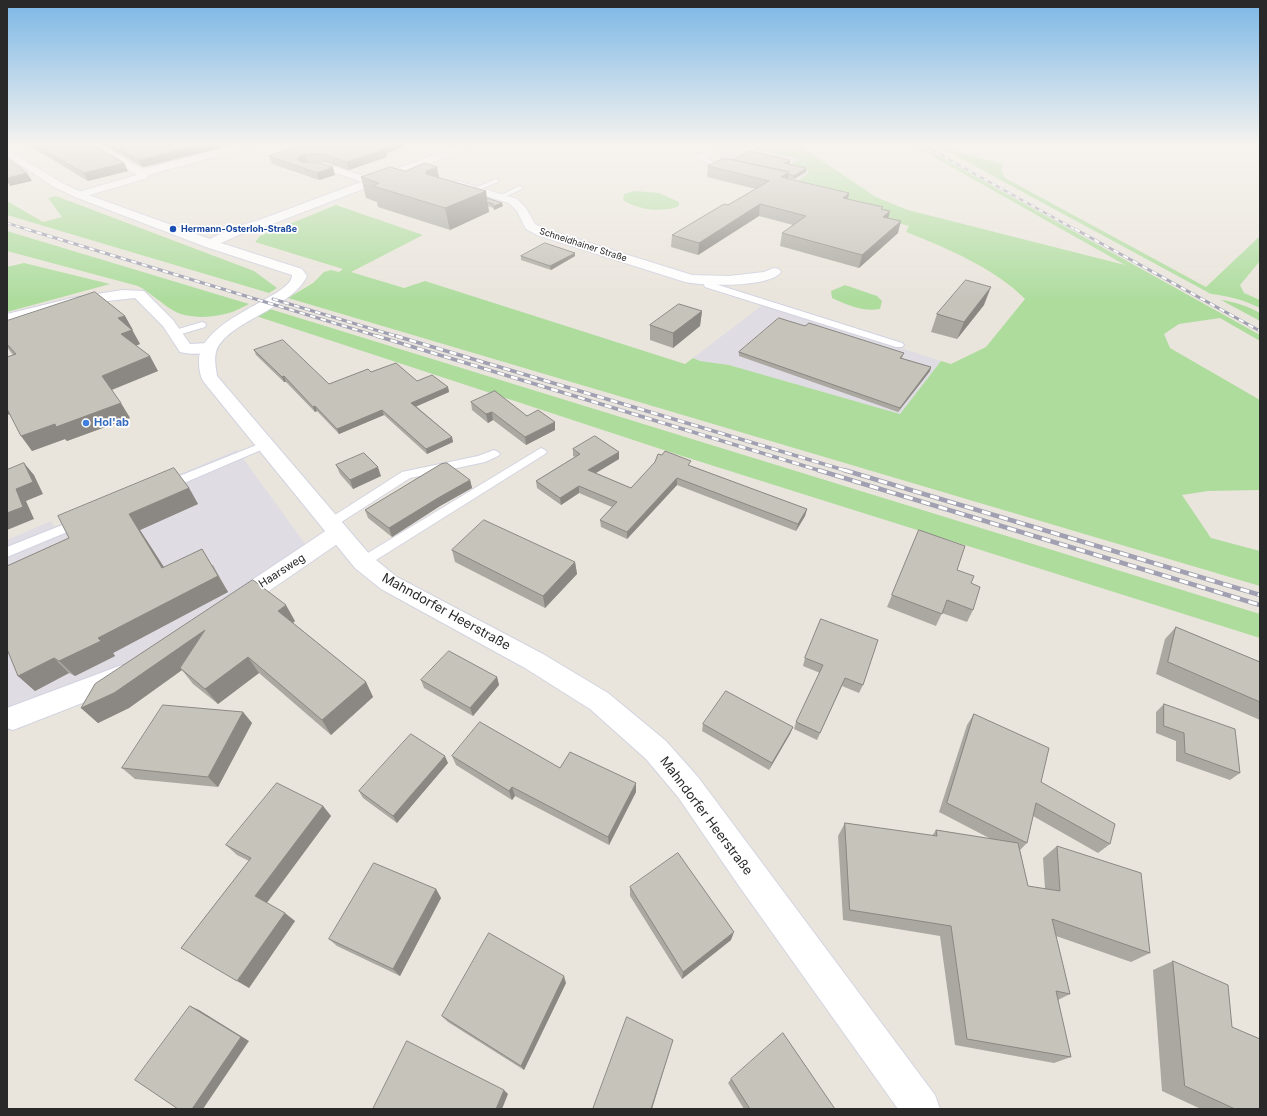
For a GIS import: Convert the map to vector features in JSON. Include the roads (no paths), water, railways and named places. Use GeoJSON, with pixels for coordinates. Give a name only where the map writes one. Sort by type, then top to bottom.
{"type":"FeatureCollection","features":[{"type":"Feature","properties":{"kind":"street"},"geometry":{"type":"LineString","coordinates":[[7,319],[77,301],[124,294],[139,294],[168,323],[186,349],[209,348],[216,337],[228,327],[286,292],[300,280],[300,276],[296,272],[212,244],[82,196]]}},
{"type":"Feature","properties":{"kind":"street"},"geometry":{"type":"LineString","coordinates":[[212,244],[233,232],[264,223],[335,196]]}},
{"type":"Feature","properties":{"kind":"street","name":"Schneidhainer Straße"},"geometry":{"type":"LineString","coordinates":[[500,197],[519,206],[530,226],[541,232],[690,279],[707,282],[747,279],[768,276],[774,272]]}},
{"type":"Feature","properties":{"kind":"street","name":"Mahndorfer Heerstraße"},"geometry":{"type":"LineString","coordinates":[[209,348],[206,364],[209,377],[264,445],[363,562],[389,583],[534,661],[600,701],[656,750],[688,787],[750,875],[921,1109]]}},
{"type":"Feature","properties":{"kind":"street","name":"Haarsweg"},"geometry":{"type":"LineString","coordinates":[[216,615],[334,528]]}},
{"type":"Feature","properties":{"kind":"street"},"geometry":{"type":"LineString","coordinates":[[13,718],[124,675],[138,666]]}},
{"type":"Feature","properties":{"kind":"lane"},"geometry":{"type":"LineString","coordinates":[[707,282],[708,285],[898,345]]}},
{"type":"Feature","properties":{"kind":"lane"},"geometry":{"type":"LineString","coordinates":[[175,333],[202,325]]}},
{"type":"Feature","properties":{"kind":"lane"},"geometry":{"type":"LineString","coordinates":[[154,491],[264,445]]}},
{"type":"Feature","properties":{"kind":"lane"},"geometry":{"type":"LineString","coordinates":[[363,562],[541,452]]}},
{"type":"Feature","properties":{"kind":"lane"},"geometry":{"type":"LineString","coordinates":[[334,528],[406,475],[481,459],[494,454]]}},
{"type":"Feature","properties":{"kind":"lane"},"geometry":{"type":"LineString","coordinates":[[7,552],[88,518]]}},
{"type":"Feature","properties":{"kind":"railway"},"geometry":{"type":"LineString","coordinates":[[1015,196],[1076,230]]}},
{"type":"Feature","properties":{"kind":"railway"},"geometry":{"type":"LineString","coordinates":[[7,223],[29,230]]}},
{"type":"Feature","properties":{"kind":"railway"},"geometry":{"type":"LineString","coordinates":[[26,229],[380,337]]}},
{"type":"Feature","properties":{"kind":"railway"},"geometry":{"type":"LineString","coordinates":[[1075,229],[1260,331]]}},
{"type":"Feature","properties":{"kind":"railway"},"geometry":{"type":"LineString","coordinates":[[273,299],[399,337]]}},
{"type":"Feature","properties":{"kind":"railway"},"geometry":{"type":"LineString","coordinates":[[377,336],[821,471]]}},
{"type":"Feature","properties":{"kind":"railway"},"geometry":{"type":"LineString","coordinates":[[396,336],[847,471]]}},
{"type":"Feature","properties":{"kind":"railway"},"geometry":{"type":"LineString","coordinates":[[818,470],[1260,605]]}},
{"type":"Feature","properties":{"kind":"railway"},"geometry":{"type":"LineString","coordinates":[[844,470],[1260,595]]}},
{"type":"Feature","properties":{"kind":"place","name":"Hermann-Osterloh-Straße"},"geometry":{"type":"Point","coordinates":[173,229]}},
{"type":"Feature","properties":{"kind":"place","name":"Hol'ab"},"geometry":{"type":"Point","coordinates":[86,423]}}]}
